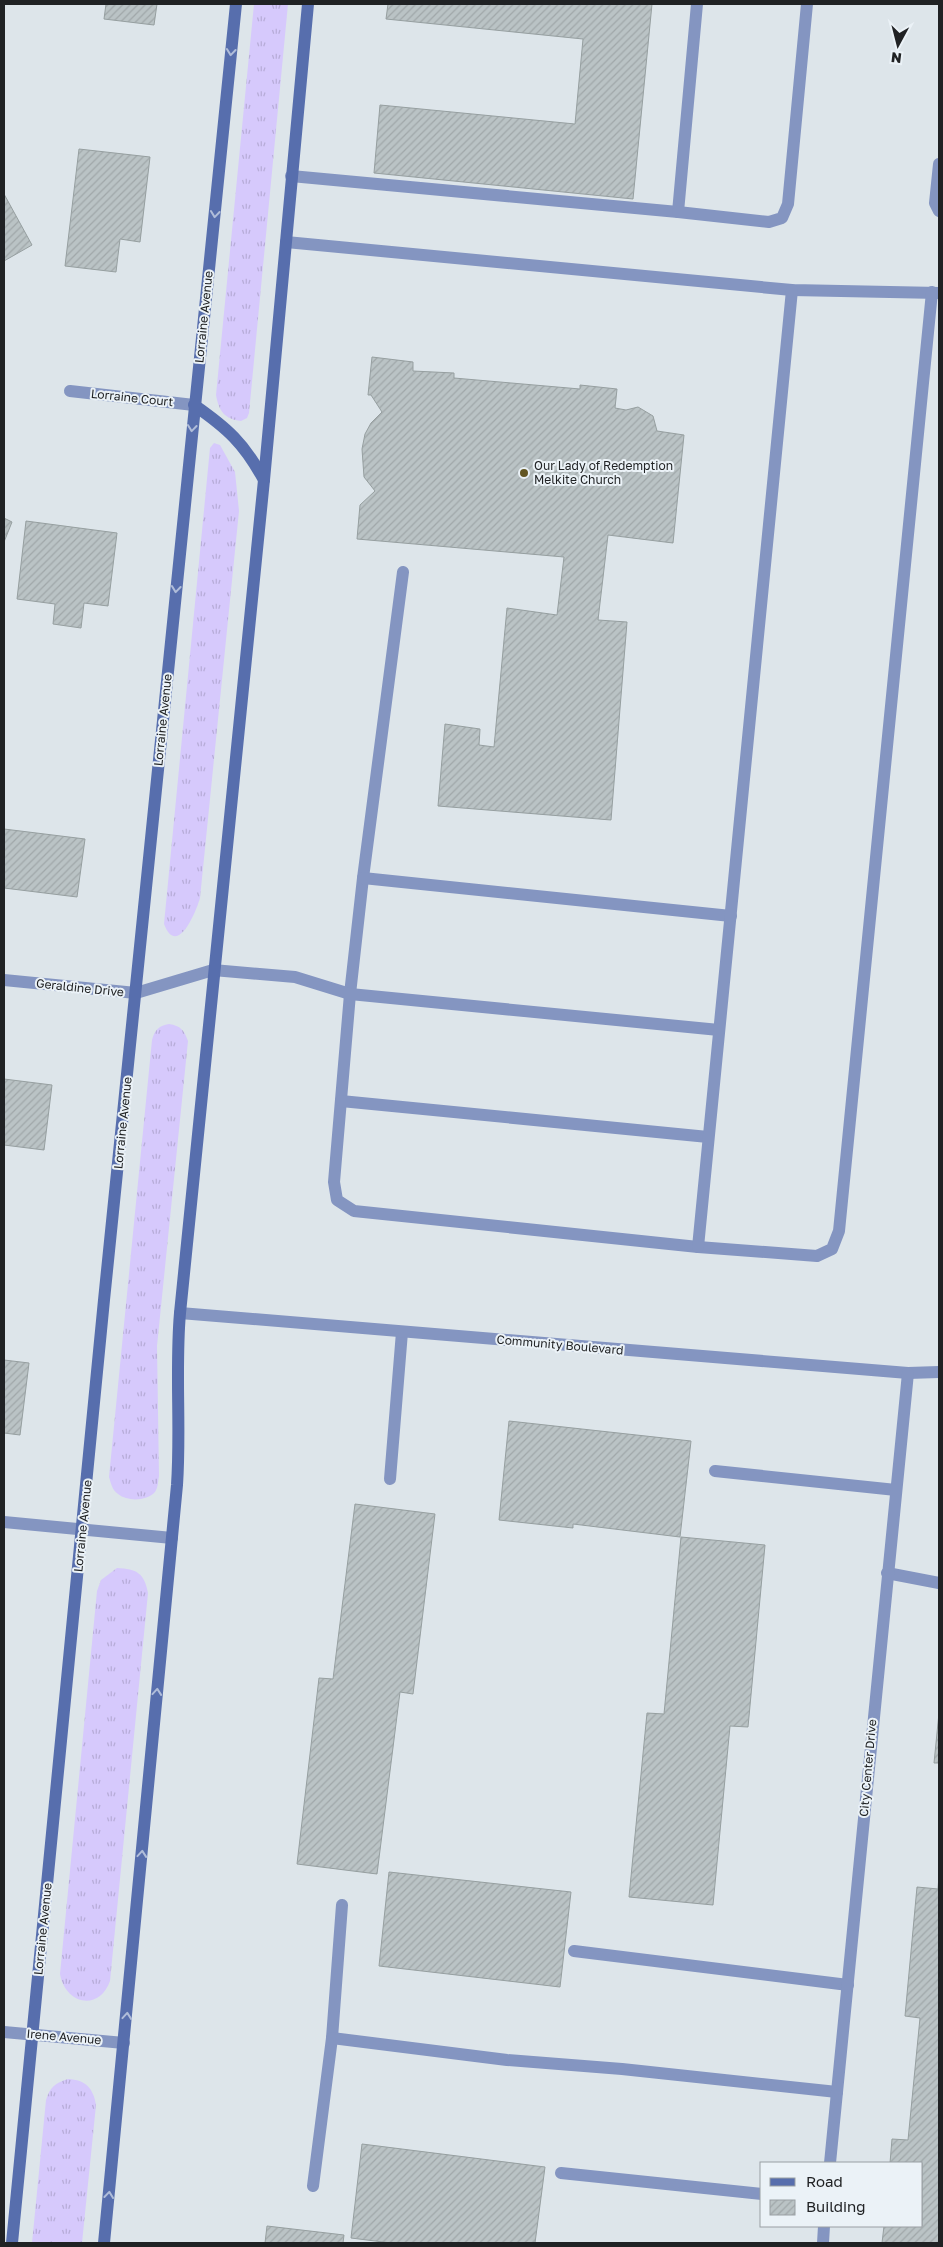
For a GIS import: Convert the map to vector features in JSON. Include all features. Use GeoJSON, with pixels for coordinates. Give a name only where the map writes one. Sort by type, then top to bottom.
{"type":"FeatureCollection","features":[{"type":"Feature","properties":{"kind":"street","name":"Lorraine Avenue"},"geometry":{"type":"LineString","coordinates":[[12,2243],[194,404],[236,4]]}},
{"type":"Feature","properties":{"kind":"street"},"geometry":{"type":"LineString","coordinates":[[104,2243],[179,1453],[177,1380],[180,1313],[213,970],[264,480],[308,4]]}},
{"type":"Feature","properties":{"kind":"street"},"geometry":{"type":"LineString","coordinates":[[678,212],[697,4]]}},
{"type":"Feature","properties":{"kind":"street"},"geometry":{"type":"LineString","coordinates":[[291,176],[769,222],[782,218],[788,204],[807,4]]}},
{"type":"Feature","properties":{"kind":"street"},"geometry":{"type":"LineString","coordinates":[[939,164],[935,203],[939,211]]}},
{"type":"Feature","properties":{"kind":"street"},"geometry":{"type":"LineString","coordinates":[[286,242],[792,290],[936,293],[839,1231],[832,1249],[817,1256],[698,1246],[354,1211],[337,1200],[334,1182],[350,994],[363,878],[403,572]]}},
{"type":"Feature","properties":{"kind":"street"},"geometry":{"type":"LineString","coordinates":[[698,1246],[792,290]]}},
{"type":"Feature","properties":{"kind":"street","name":"Lorraine Court"},"geometry":{"type":"LineString","coordinates":[[70,390],[194,404]]}},
{"type":"Feature","properties":{"kind":"street"},"geometry":{"type":"LineString","coordinates":[[194,404],[232,435],[249,454],[264,480]]}},
{"type":"Feature","properties":{"kind":"street"},"geometry":{"type":"LineString","coordinates":[[363,878],[731,916]]}},
{"type":"Feature","properties":{"kind":"street"},"geometry":{"type":"LineString","coordinates":[[213,970],[295,977],[350,994],[719,1030]]}},
{"type":"Feature","properties":{"kind":"street","name":"Geraldine Drive"},"geometry":{"type":"LineString","coordinates":[[4,980],[136,993],[213,970]]}},
{"type":"Feature","properties":{"kind":"street"},"geometry":{"type":"LineString","coordinates":[[341,1101],[708,1137]]}},
{"type":"Feature","properties":{"kind":"street","name":"Community Boulevard"},"geometry":{"type":"LineString","coordinates":[[180,1313],[908,1373],[939,1372]]}},
{"type":"Feature","properties":{"kind":"street"},"geometry":{"type":"LineString","coordinates":[[390,1479],[402,1332]]}},
{"type":"Feature","properties":{"kind":"street","name":"City Center Drive"},"geometry":{"type":"LineString","coordinates":[[830,2162],[908,1373]]}},
{"type":"Feature","properties":{"kind":"street"},"geometry":{"type":"LineString","coordinates":[[715,1471],[896,1490]]}},
{"type":"Feature","properties":{"kind":"street"},"geometry":{"type":"LineString","coordinates":[[4,1522],[172,1538]]}},
{"type":"Feature","properties":{"kind":"street"},"geometry":{"type":"LineString","coordinates":[[887,1573],[939,1582]]}},
{"type":"Feature","properties":{"kind":"street"},"geometry":{"type":"LineString","coordinates":[[313,2186],[332,2038],[342,1905]]}},
{"type":"Feature","properties":{"kind":"street"},"geometry":{"type":"LineString","coordinates":[[574,1952],[848,1985]]}},
{"type":"Feature","properties":{"kind":"street","name":"Irene Avenue"},"geometry":{"type":"LineString","coordinates":[[4,2032],[124,2043]]}},
{"type":"Feature","properties":{"kind":"street"},"geometry":{"type":"LineString","coordinates":[[332,2038],[507,2060],[622,2069],[837,2092]]}},
{"type":"Feature","properties":{"kind":"street"},"geometry":{"type":"LineString","coordinates":[[561,2173],[760,2194]]}},
{"type":"Feature","properties":{"kind":"street"},"geometry":{"type":"LineString","coordinates":[[823,2243],[824,2227]]}},
{"type":"Feature","properties":{"kind":"green space"},"geometry":{"type":"Polygon","coordinates":[[[254,4],[288,4],[249,413],[247,418],[241,421],[230,418],[223,413],[216,395],[254,4]]]}},
{"type":"Feature","properties":{"kind":"green space"},"geometry":{"type":"Polygon","coordinates":[[[214,443],[220,445],[235,472],[239,511],[200,898],[195,913],[185,929],[175,936],[169,933],[164,924],[210,448],[214,443]]]}},
{"type":"Feature","properties":{"kind":"green space"},"geometry":{"type":"Polygon","coordinates":[[[169,1024],[182,1029],[188,1041],[157,1346],[159,1476],[157,1489],[152,1495],[142,1499],[132,1499],[122,1497],[116,1492],[109,1477],[152,1040],[158,1029],[169,1024]]]}},
{"type":"Feature","properties":{"kind":"green space"},"geometry":{"type":"Polygon","coordinates":[[[117,1568],[138,1573],[144,1581],[148,1593],[110,1981],[105,1991],[98,1997],[91,2000],[83,2000],[75,1998],[68,1992],[60,1974],[97,1591],[101,1580],[117,1568]]]}},
{"type":"Feature","properties":{"kind":"green space"},"geometry":{"type":"Polygon","coordinates":[[[68,2079],[80,2081],[88,2086],[93,2094],[96,2105],[82,2243],[32,2243],[46,2100],[54,2086],[68,2079]]]}},
{"type":"Feature","properties":{"kind":"building"},"geometry":{"type":"Polygon","coordinates":[[[106,4],[157,4],[154,25],[104,19],[106,4]]]}},
{"type":"Feature","properties":{"kind":"building"},"geometry":{"type":"Polygon","coordinates":[[[388,4],[652,4],[633,199],[374,173],[380,105],[575,124],[583,39],[386,19],[388,4]]]}},
{"type":"Feature","properties":{"kind":"building"},"geometry":{"type":"Polygon","coordinates":[[[79,149],[150,157],[140,242],[120,239],[116,272],[65,266],[79,149]]]}},
{"type":"Feature","properties":{"kind":"building"},"geometry":{"type":"Polygon","coordinates":[[[4,194],[32,245],[4,261],[4,194]]]}},
{"type":"Feature","properties":{"kind":"building"},"geometry":{"type":"Polygon","coordinates":[[[372,357],[413,362],[413,371],[454,373],[454,378],[580,389],[580,385],[617,389],[615,408],[626,410],[638,407],[653,416],[657,431],[684,435],[673,543],[608,535],[598,620],[627,622],[611,820],[438,806],[445,724],[480,729],[479,745],[494,747],[507,608],[557,615],[564,557],[357,539],[360,505],[375,491],[364,477],[362,449],[365,434],[371,423],[382,412],[371,395],[368,395],[372,357]]]}},
{"type":"Feature","properties":{"kind":"building"},"geometry":{"type":"Polygon","coordinates":[[[4,518],[12,522],[4,542],[4,518]]]}},
{"type":"Feature","properties":{"kind":"building"},"geometry":{"type":"Polygon","coordinates":[[[26,521],[117,533],[108,606],[84,603],[81,628],[53,624],[55,604],[17,599],[26,521]]]}},
{"type":"Feature","properties":{"kind":"building"},"geometry":{"type":"Polygon","coordinates":[[[4,829],[85,839],[77,897],[4,888],[4,829]]]}},
{"type":"Feature","properties":{"kind":"building"},"geometry":{"type":"Polygon","coordinates":[[[4,1079],[52,1085],[44,1150],[4,1145],[4,1079]]]}},
{"type":"Feature","properties":{"kind":"building"},"geometry":{"type":"Polygon","coordinates":[[[4,1360],[29,1363],[20,1435],[4,1433],[4,1360]]]}},
{"type":"Feature","properties":{"kind":"building"},"geometry":{"type":"Polygon","coordinates":[[[509,1421],[691,1441],[680,1537],[573,1524],[573,1528],[499,1520],[509,1421]]]}},
{"type":"Feature","properties":{"kind":"building"},"geometry":{"type":"Polygon","coordinates":[[[355,1504],[435,1514],[413,1694],[400,1692],[377,1874],[297,1864],[319,1678],[333,1679],[355,1504]]]}},
{"type":"Feature","properties":{"kind":"building"},"geometry":{"type":"Polygon","coordinates":[[[681,1537],[765,1545],[748,1727],[730,1726],[713,1905],[629,1897],[647,1713],[664,1714],[681,1537]]]}},
{"type":"Feature","properties":{"kind":"building"},"geometry":{"type":"Polygon","coordinates":[[[939,1713],[939,1763],[934,1763],[939,1713]]]}},
{"type":"Feature","properties":{"kind":"building"},"geometry":{"type":"Polygon","coordinates":[[[389,1872],[571,1892],[560,1987],[379,1966],[389,1872]]]}},
{"type":"Feature","properties":{"kind":"building"},"geometry":{"type":"Polygon","coordinates":[[[939,1875],[939,2243],[882,2243],[884,2227],[923,2227],[923,2162],[890,2162],[892,2139],[908,2140],[920,2018],[905,2016],[917,1887],[938,1889],[939,1875]]]}},
{"type":"Feature","properties":{"kind":"building"},"geometry":{"type":"Polygon","coordinates":[[[362,2144],[545,2167],[535,2243],[391,2243],[351,2238],[362,2144]]]}},
{"type":"Feature","properties":{"kind":"building"},"geometry":{"type":"Polygon","coordinates":[[[267,2226],[344,2235],[343,2243],[265,2243],[267,2226]]]}},
{"type":"Feature","properties":{"kind":"place","name":"Our Lady of Redemption Melkite Church"},"geometry":{"type":"Point","coordinates":[524,473]}}]}
